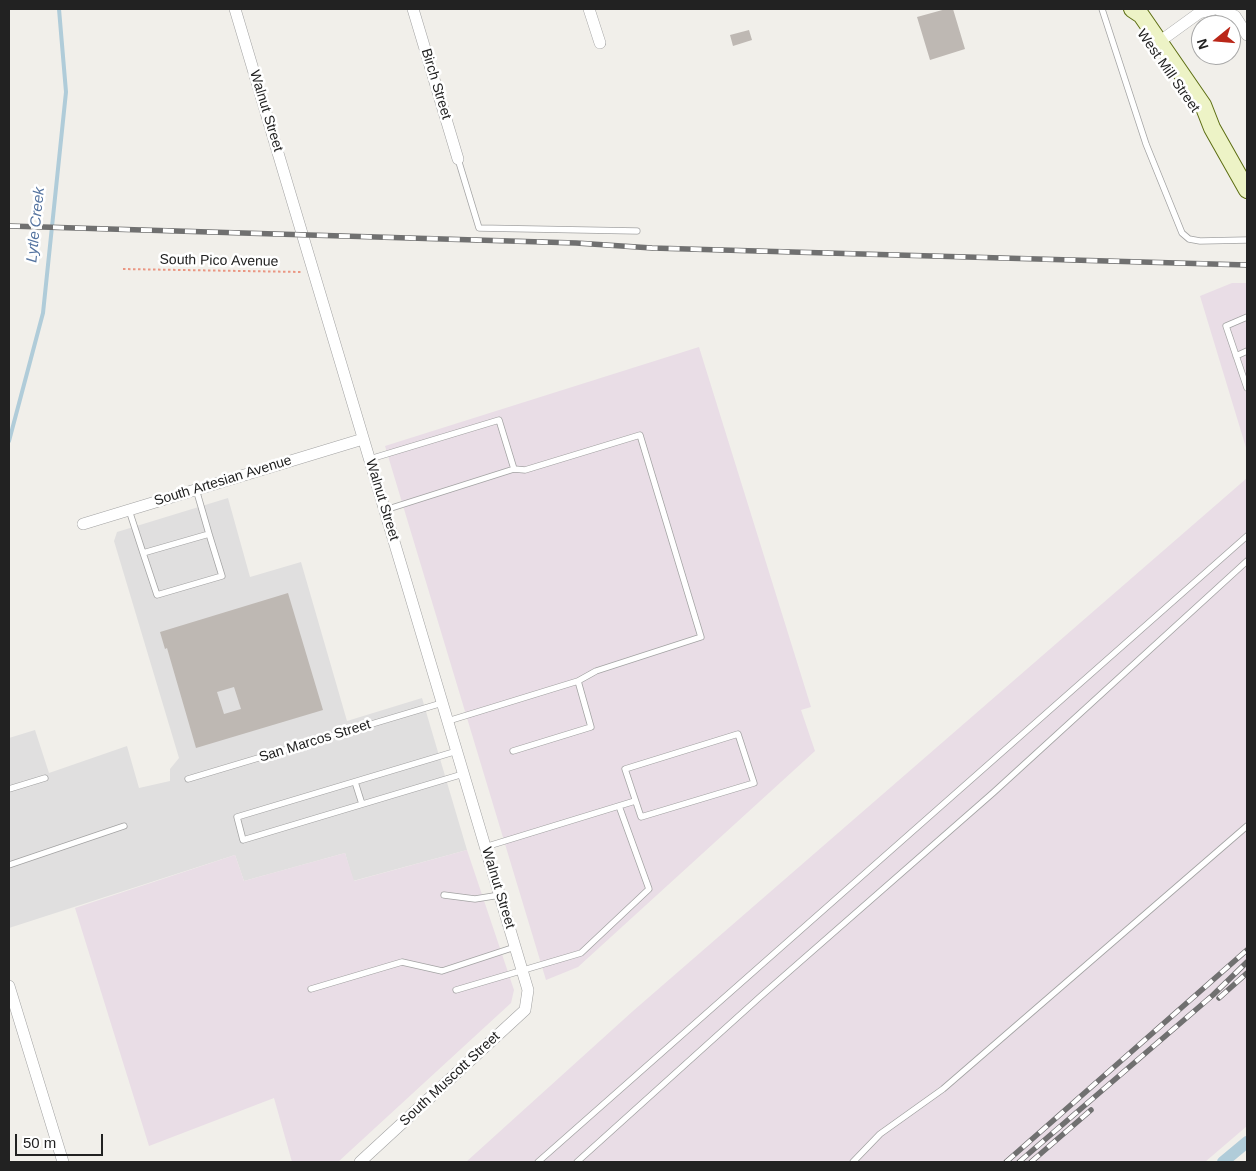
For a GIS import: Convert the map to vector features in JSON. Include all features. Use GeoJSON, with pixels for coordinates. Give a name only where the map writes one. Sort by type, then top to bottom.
{"type":"FeatureCollection","features":[{"type":"Feature","properties":{"kind":"main road","name":"West Mill Street"},"geometry":{"type":"LineString","coordinates":[[1132,9],[1141,15],[1203,105],[1212,128],[1247,190]]}},
{"type":"Feature","properties":{"kind":"main road","name":"West Mill Street"},"geometry":{"type":"LineString","coordinates":[[1132,9],[1136,24],[1196,112],[1212,128]]}},
{"type":"Feature","properties":{"kind":"street","name":"Walnut Street"},"geometry":{"type":"LineString","coordinates":[[235,9],[528,990]]}},
{"type":"Feature","properties":{"kind":"street","name":"Birch Street"},"geometry":{"type":"LineString","coordinates":[[413,9],[458,159]]}},
{"type":"Feature","properties":{"kind":"street"},"geometry":{"type":"LineString","coordinates":[[589,9],[600,43]]}},
{"type":"Feature","properties":{"kind":"street"},"geometry":{"type":"LineString","coordinates":[[1159,42],[1199,13],[1216,9],[1235,16],[1247,35]]}},
{"type":"Feature","properties":{"kind":"street","name":"South Artesian Avenue"},"geometry":{"type":"LineString","coordinates":[[83,524],[363,439]]}},
{"type":"Feature","properties":{"kind":"street"},"geometry":{"type":"LineString","coordinates":[[9,986],[63,1162]]}},
{"type":"Feature","properties":{"kind":"street","name":"South Muscott Street"},"geometry":{"type":"LineString","coordinates":[[360,1162],[525,1010],[528,990]]}},
{"type":"Feature","properties":{"kind":"lane"},"geometry":{"type":"LineString","coordinates":[[1102,9],[1146,144],[1182,233],[1189,240],[1247,240]]}},
{"type":"Feature","properties":{"kind":"lane"},"geometry":{"type":"LineString","coordinates":[[458,159],[479,228],[638,231]]}},
{"type":"Feature","properties":{"kind":"lane"},"geometry":{"type":"LineString","coordinates":[[1247,317],[1226,326],[1247,386]]}},
{"type":"Feature","properties":{"kind":"lane"},"geometry":{"type":"LineString","coordinates":[[1236,356],[1247,350]]}},
{"type":"Feature","properties":{"kind":"lane"},"geometry":{"type":"LineString","coordinates":[[370,459],[500,420],[514,469]]}},
{"type":"Feature","properties":{"kind":"lane"},"geometry":{"type":"LineString","coordinates":[[385,510],[514,469],[525,470],[640,435],[696,618],[701,637],[596,670],[578,681],[448,721]]}},
{"type":"Feature","properties":{"kind":"lane"},"geometry":{"type":"LineString","coordinates":[[129,510],[157,595],[222,576],[196,489]]}},
{"type":"Feature","properties":{"kind":"lane"},"geometry":{"type":"LineString","coordinates":[[143,553],[210,534]]}},
{"type":"Feature","properties":{"kind":"lane"},"geometry":{"type":"LineString","coordinates":[[538,1162],[1247,536]]}},
{"type":"Feature","properties":{"kind":"lane"},"geometry":{"type":"LineString","coordinates":[[577,1162],[761,996],[994,792],[1247,561]]}},
{"type":"Feature","properties":{"kind":"lane"},"geometry":{"type":"LineString","coordinates":[[513,751],[591,726],[578,681]]}},
{"type":"Feature","properties":{"kind":"lane","name":"San Marcos Street"},"geometry":{"type":"LineString","coordinates":[[188,779],[442,703]]}},
{"type":"Feature","properties":{"kind":"lane"},"geometry":{"type":"LineString","coordinates":[[738,734],[754,783],[641,817],[635,801],[625,769],[738,734]]}},
{"type":"Feature","properties":{"kind":"lane"},"geometry":{"type":"LineString","coordinates":[[457,751],[237,818],[244,840],[464,774]]}},
{"type":"Feature","properties":{"kind":"lane"},"geometry":{"type":"LineString","coordinates":[[9,789],[45,778]]}},
{"type":"Feature","properties":{"kind":"lane"},"geometry":{"type":"LineString","coordinates":[[355,782],[362,804]]}},
{"type":"Feature","properties":{"kind":"lane"},"geometry":{"type":"LineString","coordinates":[[485,847],[635,801]]}},
{"type":"Feature","properties":{"kind":"lane"},"geometry":{"type":"LineString","coordinates":[[456,990],[581,953],[649,889],[619,806]]}},
{"type":"Feature","properties":{"kind":"lane"},"geometry":{"type":"LineString","coordinates":[[9,865],[124,826]]}},
{"type":"Feature","properties":{"kind":"lane"},"geometry":{"type":"LineString","coordinates":[[853,1162],[880,1134],[943,1089],[1247,826]]}},
{"type":"Feature","properties":{"kind":"lane"},"geometry":{"type":"LineString","coordinates":[[444,895],[475,899],[500,895]]}},
{"type":"Feature","properties":{"kind":"lane"},"geometry":{"type":"LineString","coordinates":[[310,989],[402,962],[442,970],[515,947]]}},
{"type":"Feature","properties":{"kind":"path","name":"South Pico Avenue"},"geometry":{"type":"LineString","coordinates":[[123,269],[314,272]]}},
{"type":"Feature","properties":{"kind":"shaded area"},"geometry":{"type":"Polygon","coordinates":[[[1232,283],[1247,283],[1247,451],[1200,296],[1232,283]]]}},
{"type":"Feature","properties":{"kind":"shaded area"},"geometry":{"type":"Polygon","coordinates":[[[699,347],[811,707],[801,710],[815,751],[578,967],[546,980],[385,446],[699,347]]]}},
{"type":"Feature","properties":{"kind":"shaded area"},"geometry":{"type":"Polygon","coordinates":[[[1247,478],[1247,1126],[1205,1162],[466,1162],[633,1011],[1247,478]]]}},
{"type":"Feature","properties":{"kind":"shaded area"},"geometry":{"type":"Polygon","coordinates":[[[228,498],[250,577],[301,562],[347,721],[422,698],[467,850],[353,881],[345,853],[244,881],[235,855],[9,928],[9,738],[35,730],[49,773],[127,746],[139,788],[170,781],[170,769],[179,758],[114,541],[117,532],[228,498]]]}},
{"type":"Feature","properties":{"kind":"shaded area"},"geometry":{"type":"Polygon","coordinates":[[[467,850],[514,990],[511,1003],[338,1162],[292,1162],[274,1098],[149,1146],[75,908],[235,855],[244,881],[345,853],[354,881],[467,850]]]}},
{"type":"Feature","properties":{"kind":"building"},"geometry":{"type":"Polygon","coordinates":[[[946,9],[953,9],[965,49],[930,60],[917,17],[946,9]]]}},
{"type":"Feature","properties":{"kind":"building"},"geometry":{"type":"Polygon","coordinates":[[[749,30],[752,40],[733,46],[730,35],[749,30]]]}},
{"type":"Feature","properties":{"kind":"building"},"geometry":{"type":"Polygon","coordinates":[[[288,593],[323,710],[196,748],[167,648],[165,649],[160,632],[288,593]],[[234,687],[217,692],[224,714],[241,709],[234,687]]]}},
{"type":"Feature","properties":{"kind":"waterway","name":"Lytle Creek"},"geometry":{"type":"LineString","coordinates":[[9,441],[43,313],[66,92],[59,9]]}},
{"type":"Feature","properties":{"kind":"waterway","name":"Lytle Creek"},"geometry":{"type":"LineString","coordinates":[[1223,1162],[1247,1142]]}},
{"type":"Feature","properties":{"kind":"railway"},"geometry":{"type":"LineString","coordinates":[[9,226],[576,243],[652,248],[1247,265]]}},
{"type":"Feature","properties":{"kind":"railway"},"geometry":{"type":"LineString","coordinates":[[1006,1162],[1247,950]]}},
{"type":"Feature","properties":{"kind":"railway"},"geometry":{"type":"LineString","coordinates":[[1019,1162],[1213,995],[1247,962]]}},
{"type":"Feature","properties":{"kind":"railway"},"geometry":{"type":"LineString","coordinates":[[1219,998],[1247,973]]}},
{"type":"Feature","properties":{"kind":"railway"},"geometry":{"type":"LineString","coordinates":[[1031,1162],[1091,1110]]}}]}
